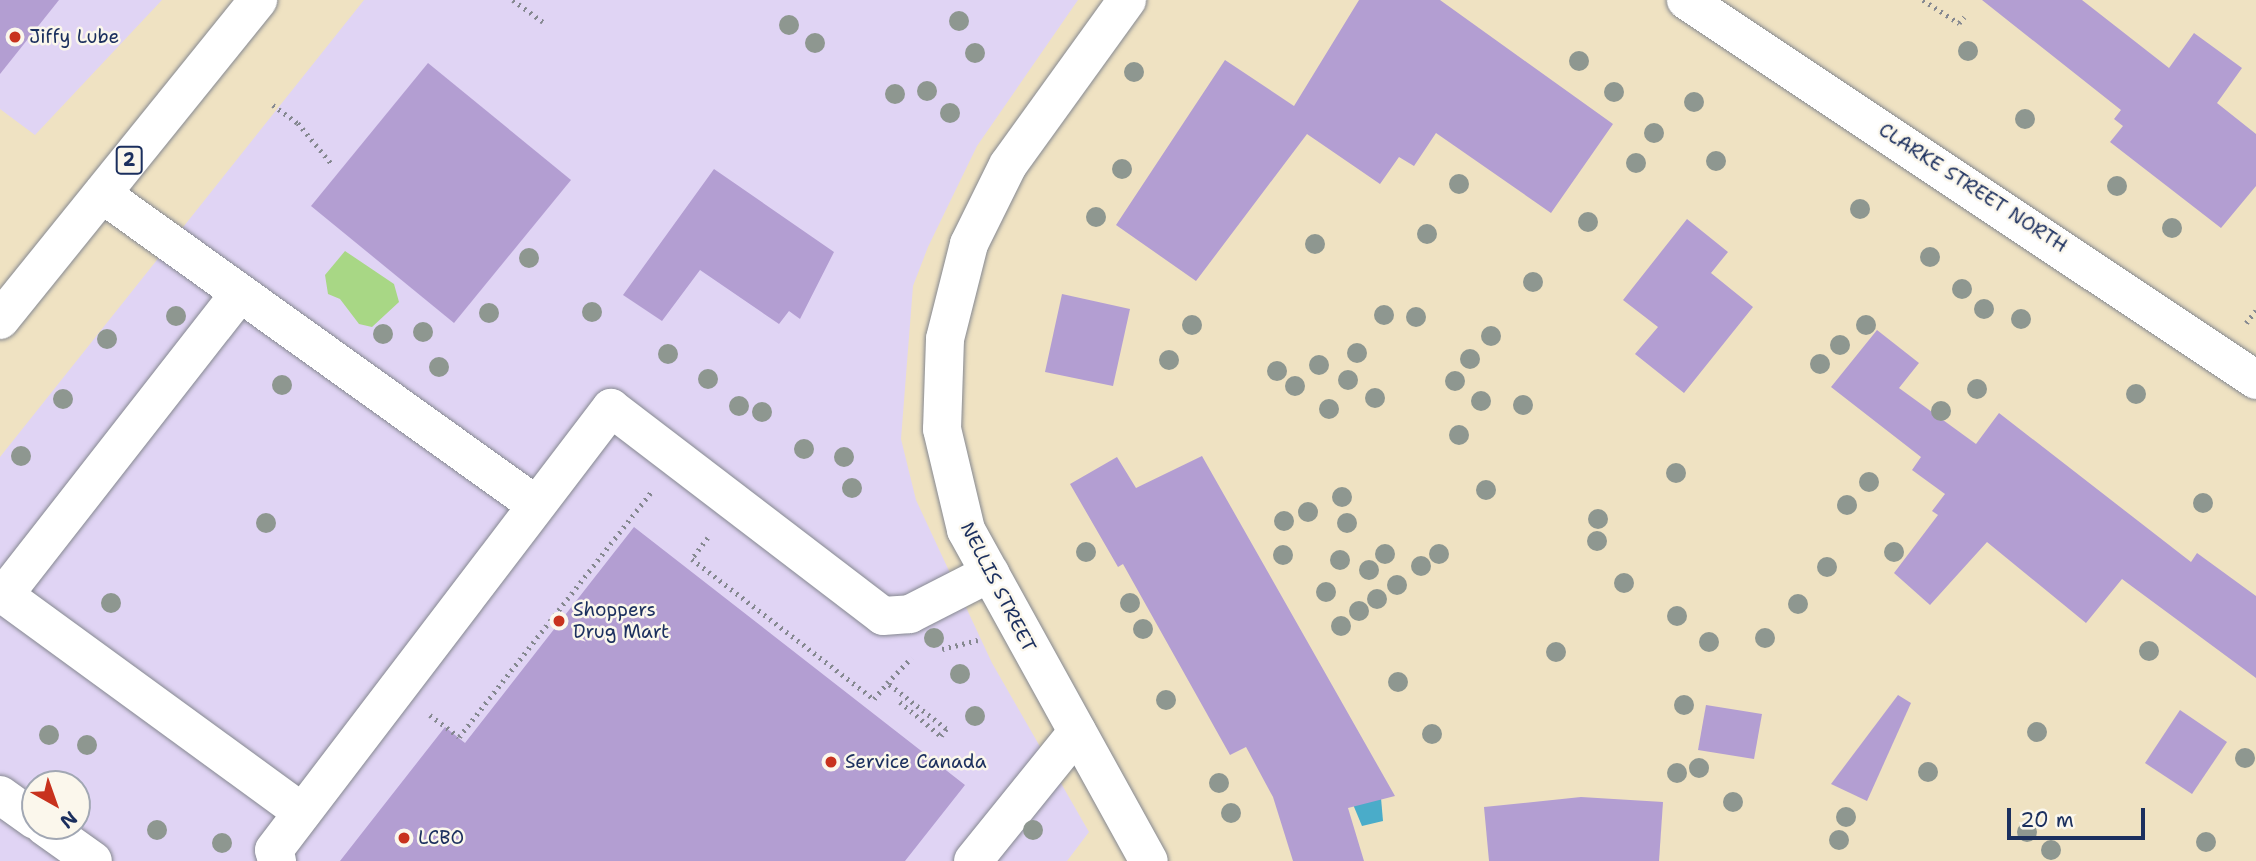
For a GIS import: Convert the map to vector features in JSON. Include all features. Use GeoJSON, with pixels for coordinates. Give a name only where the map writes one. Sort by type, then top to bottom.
{"type":"FeatureCollection","features":[{"type":"Feature","properties":{"kind":"street","name":"NELLIS STREET"},"geometry":{"type":"LineString","coordinates":[[1127,0],[1008,165],[955,285],[945,339],[942,429],[956,499],[990,573],[1149,861]]}},
{"type":"Feature","properties":{"kind":"street","name":"CLARKE STREET NORTH"},"geometry":{"type":"LineString","coordinates":[[1686,0],[2256,380]]}},
{"type":"Feature","properties":{"kind":"street","name":"2"},"geometry":{"type":"LineString","coordinates":[[0,320],[102,194],[249,3]]}},
{"type":"Feature","properties":{"kind":"street"},"geometry":{"type":"LineString","coordinates":[[102,194],[536,505]]}},
{"type":"Feature","properties":{"kind":"street"},"geometry":{"type":"LineString","coordinates":[[239,294],[2,593],[302,813]]}},
{"type":"Feature","properties":{"kind":"street"},"geometry":{"type":"LineString","coordinates":[[277,861],[274,850],[611,408],[883,616],[909,614],[990,573]]}},
{"type":"Feature","properties":{"kind":"street"},"geometry":{"type":"LineString","coordinates":[[973,861],[1077,732]]}},
{"type":"Feature","properties":{"kind":"street"},"geometry":{"type":"LineString","coordinates":[[0,795],[21,810]]}},
{"type":"Feature","properties":{"kind":"street"},"geometry":{"type":"LineString","coordinates":[[64,840],[93,861]]}},
{"type":"Feature","properties":{"kind":"path"},"geometry":{"type":"LineString","coordinates":[[513,0],[543,22]]}},
{"type":"Feature","properties":{"kind":"path"},"geometry":{"type":"LineString","coordinates":[[1923,0],[1959,23],[1964,17]]}},
{"type":"Feature","properties":{"kind":"path"},"geometry":{"type":"LineString","coordinates":[[273,106],[298,123],[331,163]]}},
{"type":"Feature","properties":{"kind":"path"},"geometry":{"type":"LineString","coordinates":[[2246,323],[2256,310]]}},
{"type":"Feature","properties":{"kind":"path"},"geometry":{"type":"LineString","coordinates":[[397,688],[459,737],[677,459]]}},
{"type":"Feature","properties":{"kind":"path"},"geometry":{"type":"LineString","coordinates":[[734,504],[692,559],[874,699],[887,683],[922,654]]}},
{"type":"Feature","properties":{"kind":"path"},"geometry":{"type":"LineString","coordinates":[[932,651],[1020,629]]}},
{"type":"Feature","properties":{"kind":"path"},"geometry":{"type":"LineString","coordinates":[[887,683],[946,729],[941,736],[900,702]]}},
{"type":"Feature","properties":{"kind":"shaded area"},"geometry":{"type":"Polygon","coordinates":[[[0,0],[162,0],[35,135],[0,109],[0,0]]]}},
{"type":"Feature","properties":{"kind":"shaded area"},"geometry":{"type":"Polygon","coordinates":[[[364,0],[1078,0],[977,146],[928,247],[913,286],[901,439],[916,500],[992,663],[1089,832],[1067,861],[0,861],[0,457],[364,0]]]}},
{"type":"Feature","properties":{"kind":"green space"},"geometry":{"type":"Polygon","coordinates":[[[345,251],[394,284],[399,302],[372,327],[359,324],[340,299],[328,294],[325,275],[345,251]]]}},
{"type":"Feature","properties":{"kind":"water"},"geometry":{"type":"Polygon","coordinates":[[[1381,798],[1383,821],[1362,826],[1352,802],[1381,798]]]}},
{"type":"Feature","properties":{"kind":"building","name":"Jiffy Lube"},"geometry":{"type":"Polygon","coordinates":[[[0,0],[59,0],[0,74],[0,0]]]}},
{"type":"Feature","properties":{"kind":"building"},"geometry":{"type":"Polygon","coordinates":[[[1359,0],[1440,0],[1613,124],[1551,213],[1436,133],[1414,166],[1399,157],[1380,184],[1307,134],[1196,281],[1116,225],[1225,60],[1294,106],[1359,0]]]}},
{"type":"Feature","properties":{"kind":"building"},"geometry":{"type":"Polygon","coordinates":[[[1982,0],[2082,0],[2169,68],[2194,33],[2242,68],[2217,103],[2256,134],[2256,186],[2221,228],[2110,142],[2123,126],[2114,119],[2121,110],[1982,0]]]}},
{"type":"Feature","properties":{"kind":"building"},"geometry":{"type":"Polygon","coordinates":[[[428,63],[571,180],[454,323],[311,206],[428,63]]]}},
{"type":"Feature","properties":{"kind":"building"},"geometry":{"type":"Polygon","coordinates":[[[714,169],[834,252],[800,319],[789,311],[779,324],[700,270],[662,321],[623,295],[714,169]]]}},
{"type":"Feature","properties":{"kind":"building"},"geometry":{"type":"Polygon","coordinates":[[[1687,219],[1728,252],[1711,273],[1753,307],[1684,393],[1635,354],[1658,327],[1623,300],[1687,219]]]}},
{"type":"Feature","properties":{"kind":"building"},"geometry":{"type":"Polygon","coordinates":[[[1062,294],[1130,309],[1113,386],[1045,372],[1062,294]]]}},
{"type":"Feature","properties":{"kind":"building"},"geometry":{"type":"Polygon","coordinates":[[[1877,330],[1919,363],[1899,388],[1976,444],[1999,413],[2191,562],[2197,553],[2256,596],[2256,678],[2122,579],[2086,623],[1987,542],[1930,605],[1894,573],[1938,515],[1932,511],[1945,494],[1912,470],[1921,457],[1831,387],[1877,330]]]}},
{"type":"Feature","properties":{"kind":"building"},"geometry":{"type":"Polygon","coordinates":[[[1202,456],[1395,796],[1348,808],[1364,861],[1293,861],[1273,797],[1246,747],[1230,755],[1123,564],[1118,567],[1070,484],[1117,457],[1136,488],[1202,456]]]}},
{"type":"Feature","properties":{"kind":"building"},"geometry":{"type":"Polygon","coordinates":[[[634,527],[965,785],[905,861],[340,861],[445,727],[465,743],[634,527]]]}},
{"type":"Feature","properties":{"kind":"building"},"geometry":{"type":"Polygon","coordinates":[[[1898,695],[1911,703],[1867,801],[1831,784],[1898,695]]]}},
{"type":"Feature","properties":{"kind":"building"},"geometry":{"type":"Polygon","coordinates":[[[1706,705],[1762,714],[1754,759],[1698,750],[1706,705]]]}},
{"type":"Feature","properties":{"kind":"building"},"geometry":{"type":"Polygon","coordinates":[[[2180,710],[2227,742],[2192,794],[2145,763],[2180,710]]]}},
{"type":"Feature","properties":{"kind":"building"},"geometry":{"type":"Polygon","coordinates":[[[1581,797],[1663,802],[1659,861],[1489,861],[1484,807],[1581,797]]]}},
{"type":"Feature","properties":{"kind":"place","name":"Jiffy Lube"},"geometry":{"type":"Point","coordinates":[15,37]}},
{"type":"Feature","properties":{"kind":"place","name":"Shoppers Drug Mart"},"geometry":{"type":"Point","coordinates":[559,621]}},
{"type":"Feature","properties":{"kind":"place","name":"Service Canada"},"geometry":{"type":"Point","coordinates":[831,762]}},
{"type":"Feature","properties":{"kind":"place","name":"LCBO"},"geometry":{"type":"Point","coordinates":[404,838]}}]}
